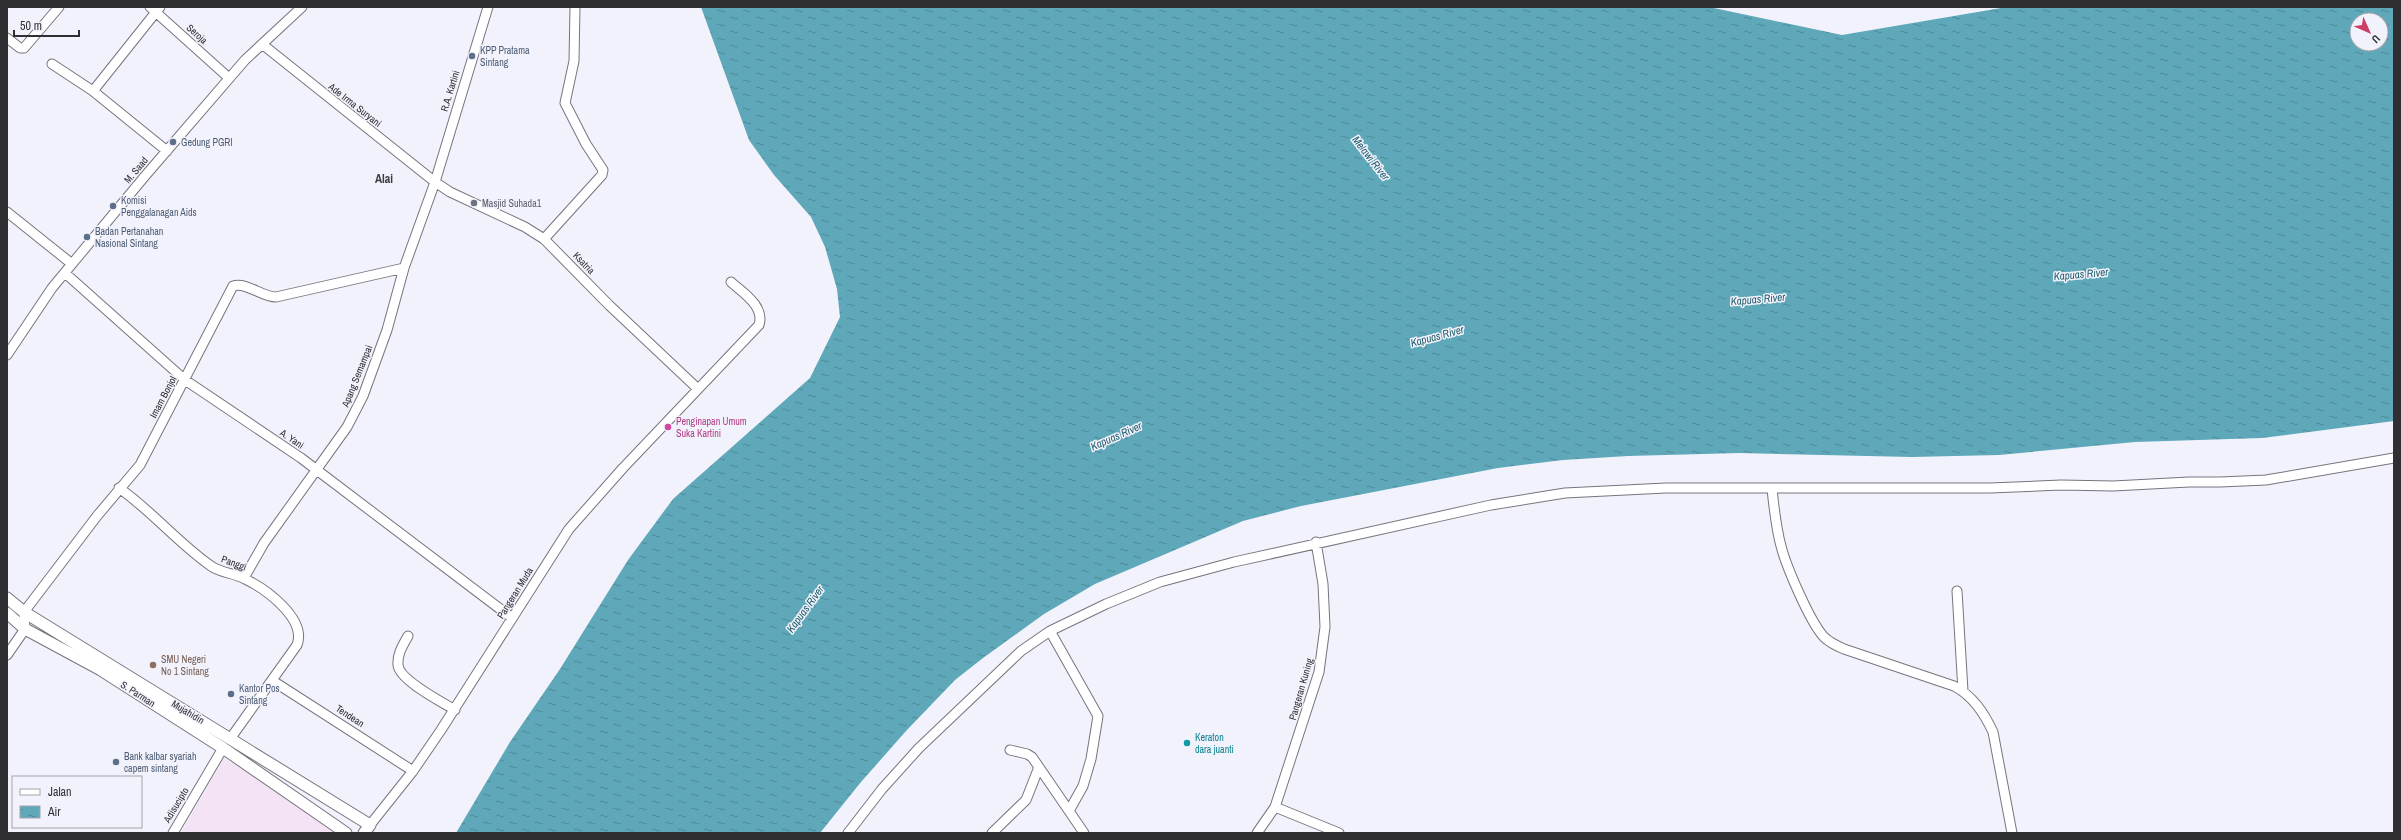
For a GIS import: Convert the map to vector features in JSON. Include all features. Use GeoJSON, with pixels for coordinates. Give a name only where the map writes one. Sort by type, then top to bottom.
{"type":"FeatureCollection","features":[{"type":"Feature","properties":{"kind":"main road","name":"Mujahidin"},"geometry":{"type":"LineString","coordinates":[[7,598],[24,612],[230,739],[367,829]]}},
{"type":"Feature","properties":{"kind":"main road","name":"S. Parman"},"geometry":{"type":"LineString","coordinates":[[7,614],[25,629],[101,670],[223,748],[346,833]]}},
{"type":"Feature","properties":{"kind":"street"},"geometry":{"type":"LineString","coordinates":[[7,38],[20,48],[24,48],[59,7]]}},
{"type":"Feature","properties":{"kind":"street","name":"M. Saad"},"geometry":{"type":"LineString","coordinates":[[7,355],[37,309],[72,264],[167,151],[229,78],[262,44],[302,7]]}},
{"type":"Feature","properties":{"kind":"street","name":"R.A. Kartini"},"geometry":{"type":"LineString","coordinates":[[435,182],[488,7]]}},
{"type":"Feature","properties":{"kind":"street"},"geometry":{"type":"LineString","coordinates":[[544,239],[602,175],[603,170],[586,144],[565,103],[574,61],[575,7]]}},
{"type":"Feature","properties":{"kind":"street"},"geometry":{"type":"LineString","coordinates":[[93,91],[155,9]]}},
{"type":"Feature","properties":{"kind":"street","name":"Seroja"},"geometry":{"type":"LineString","coordinates":[[155,9],[229,78]]}},
{"type":"Feature","properties":{"kind":"street","name":"Ade Irma Suryani"},"geometry":{"type":"LineString","coordinates":[[262,44],[435,182]]}},
{"type":"Feature","properties":{"kind":"street"},"geometry":{"type":"LineString","coordinates":[[52,64],[93,91],[167,151]]}},
{"type":"Feature","properties":{"kind":"street","name":"Ksatria"},"geometry":{"type":"LineString","coordinates":[[435,182],[450,192],[525,227],[544,239],[609,305],[698,389]]}},
{"type":"Feature","properties":{"kind":"street","name":"Apang Semampai"},"geometry":{"type":"LineString","coordinates":[[244,578],[264,543],[317,471],[347,427],[363,396],[387,330],[404,268],[435,182]]}},
{"type":"Feature","properties":{"kind":"street"},"geometry":{"type":"LineString","coordinates":[[7,212],[72,264]]}},
{"type":"Feature","properties":{"kind":"street","name":"Imam Bonjol"},"geometry":{"type":"LineString","coordinates":[[24,612],[119,488],[140,465],[233,286],[240,285],[267,296],[276,297],[404,268]]}},
{"type":"Feature","properties":{"kind":"street","name":"A. Yani"},"geometry":{"type":"LineString","coordinates":[[65,273],[185,380],[301,458],[512,618]]}},
{"type":"Feature","properties":{"kind":"street","name":"Pangeran Muda"},"geometry":{"type":"LineString","coordinates":[[367,829],[412,771],[455,710],[569,529],[698,389],[754,332],[761,318],[755,305],[730,282]]}},
{"type":"Feature","properties":{"kind":"street"},"geometry":{"type":"LineString","coordinates":[[848,833],[882,789],[960,706],[1021,651],[1050,631],[1106,604],[1160,582],[1316,542],[1536,496],[1645,488],[1990,488],[2061,485],[2113,486],[2266,480],[2394,458]]}},
{"type":"Feature","properties":{"kind":"street","name":"Panggi"},"geometry":{"type":"LineString","coordinates":[[119,488],[135,499],[210,566],[244,578],[281,605],[298,624],[300,639],[292,653],[274,681],[230,739]]}},
{"type":"Feature","properties":{"kind":"street"},"geometry":{"type":"LineString","coordinates":[[1772,489],[1781,546],[1789,569],[1810,614],[1823,636],[1834,645],[1844,649],[1940,681],[1963,691],[1980,710],[1993,732],[2012,833]]}},
{"type":"Feature","properties":{"kind":"street","name":"Pangeran Kuning"},"geometry":{"type":"LineString","coordinates":[[1256,833],[1275,807],[1315,686],[1324,644],[1323,584],[1316,542]]}},
{"type":"Feature","properties":{"kind":"street"},"geometry":{"type":"LineString","coordinates":[[1956,591],[1963,691]]}},
{"type":"Feature","properties":{"kind":"street"},"geometry":{"type":"LineString","coordinates":[[7,655],[25,629],[24,612]]}},
{"type":"Feature","properties":{"kind":"street"},"geometry":{"type":"LineString","coordinates":[[1050,631],[1098,716],[1091,759],[1083,786],[1069,811]]}},
{"type":"Feature","properties":{"kind":"street"},"geometry":{"type":"LineString","coordinates":[[408,636],[398,656],[398,667],[409,681],[455,710]]}},
{"type":"Feature","properties":{"kind":"street","name":"Tendean"},"geometry":{"type":"LineString","coordinates":[[274,681],[412,771]]}},
{"type":"Feature","properties":{"kind":"street","name":"Adisucipto"},"geometry":{"type":"LineString","coordinates":[[173,833],[223,748]]}},
{"type":"Feature","properties":{"kind":"street"},"geometry":{"type":"LineString","coordinates":[[1010,750],[1027,754],[1039,768],[1084,833]]}},
{"type":"Feature","properties":{"kind":"street"},"geometry":{"type":"LineString","coordinates":[[992,833],[1026,800],[1039,768]]}},
{"type":"Feature","properties":{"kind":"street"},"geometry":{"type":"LineString","coordinates":[[1275,807],[1339,833]]}},
{"type":"Feature","properties":{"kind":"shaded area"},"geometry":{"type":"Polygon","coordinates":[[[224,758],[345,833],[181,833],[224,758]]]}},
{"type":"Feature","properties":{"kind":"water"},"geometry":{"type":"Polygon","coordinates":[[[701,7],[1709,7],[1842,35],[2007,7],[2394,7],[2394,421],[2262,438],[2135,442],[1999,455],[1912,457],[1740,453],[1628,456],[1563,460],[1498,468],[1301,506],[1243,521],[1095,584],[1044,614],[955,680],[906,731],[861,782],[820,833],[456,833],[510,742],[560,669],[628,560],[673,499],[810,378],[840,317],[837,289],[825,247],[811,217],[774,175],[749,140],[701,7]]]}},
{"type":"Feature","properties":{"kind":"place","name":"KPP Pratama Sintang"},"geometry":{"type":"Point","coordinates":[472,56]}},
{"type":"Feature","properties":{"kind":"place","name":"Gedung PGRI"},"geometry":{"type":"Point","coordinates":[173,142]}},
{"type":"Feature","properties":{"kind":"place","name":"Masjid Suhada1"},"geometry":{"type":"Point","coordinates":[474,203]}},
{"type":"Feature","properties":{"kind":"place","name":"Komisi Penggalanagan Aids"},"geometry":{"type":"Point","coordinates":[113,206]}},
{"type":"Feature","properties":{"kind":"place","name":"Badan Pertanahan Nasional Sintang"},"geometry":{"type":"Point","coordinates":[87,237]}},
{"type":"Feature","properties":{"kind":"place","name":"Penginapan Umum Suka Kartini"},"geometry":{"type":"Point","coordinates":[668,427]}},
{"type":"Feature","properties":{"kind":"place","name":"SMU Negeri No 1 Sintang"},"geometry":{"type":"Point","coordinates":[153,665]}},
{"type":"Feature","properties":{"kind":"place","name":"Kantor Pos Sintang"},"geometry":{"type":"Point","coordinates":[231,694]}},
{"type":"Feature","properties":{"kind":"place","name":"Keraton dara juanti"},"geometry":{"type":"Point","coordinates":[1187,743]}},
{"type":"Feature","properties":{"kind":"place","name":"Bank kalbar syariah capem sintang"},"geometry":{"type":"Point","coordinates":[116,762]}},
{"type":"Feature","properties":{"kind":"district","name":"Alai"},"geometry":{"type":"Point","coordinates":[384,179]}},
{"type":"Feature","properties":{"kind":"water label","name":"Melawi River"},"geometry":{"type":"Point","coordinates":[1371,158]}},
{"type":"Feature","properties":{"kind":"water label","name":"Kapuas River"},"geometry":{"type":"Point","coordinates":[2081,274]}},
{"type":"Feature","properties":{"kind":"water label","name":"Kapuas River"},"geometry":{"type":"Point","coordinates":[1758,299]}},
{"type":"Feature","properties":{"kind":"water label","name":"Kapuas River"},"geometry":{"type":"Point","coordinates":[1437,336]}},
{"type":"Feature","properties":{"kind":"water label","name":"Kapuas River"},"geometry":{"type":"Point","coordinates":[1116,436]}},
{"type":"Feature","properties":{"kind":"water label","name":"Kapuas River"},"geometry":{"type":"Point","coordinates":[805,609]}}]}
